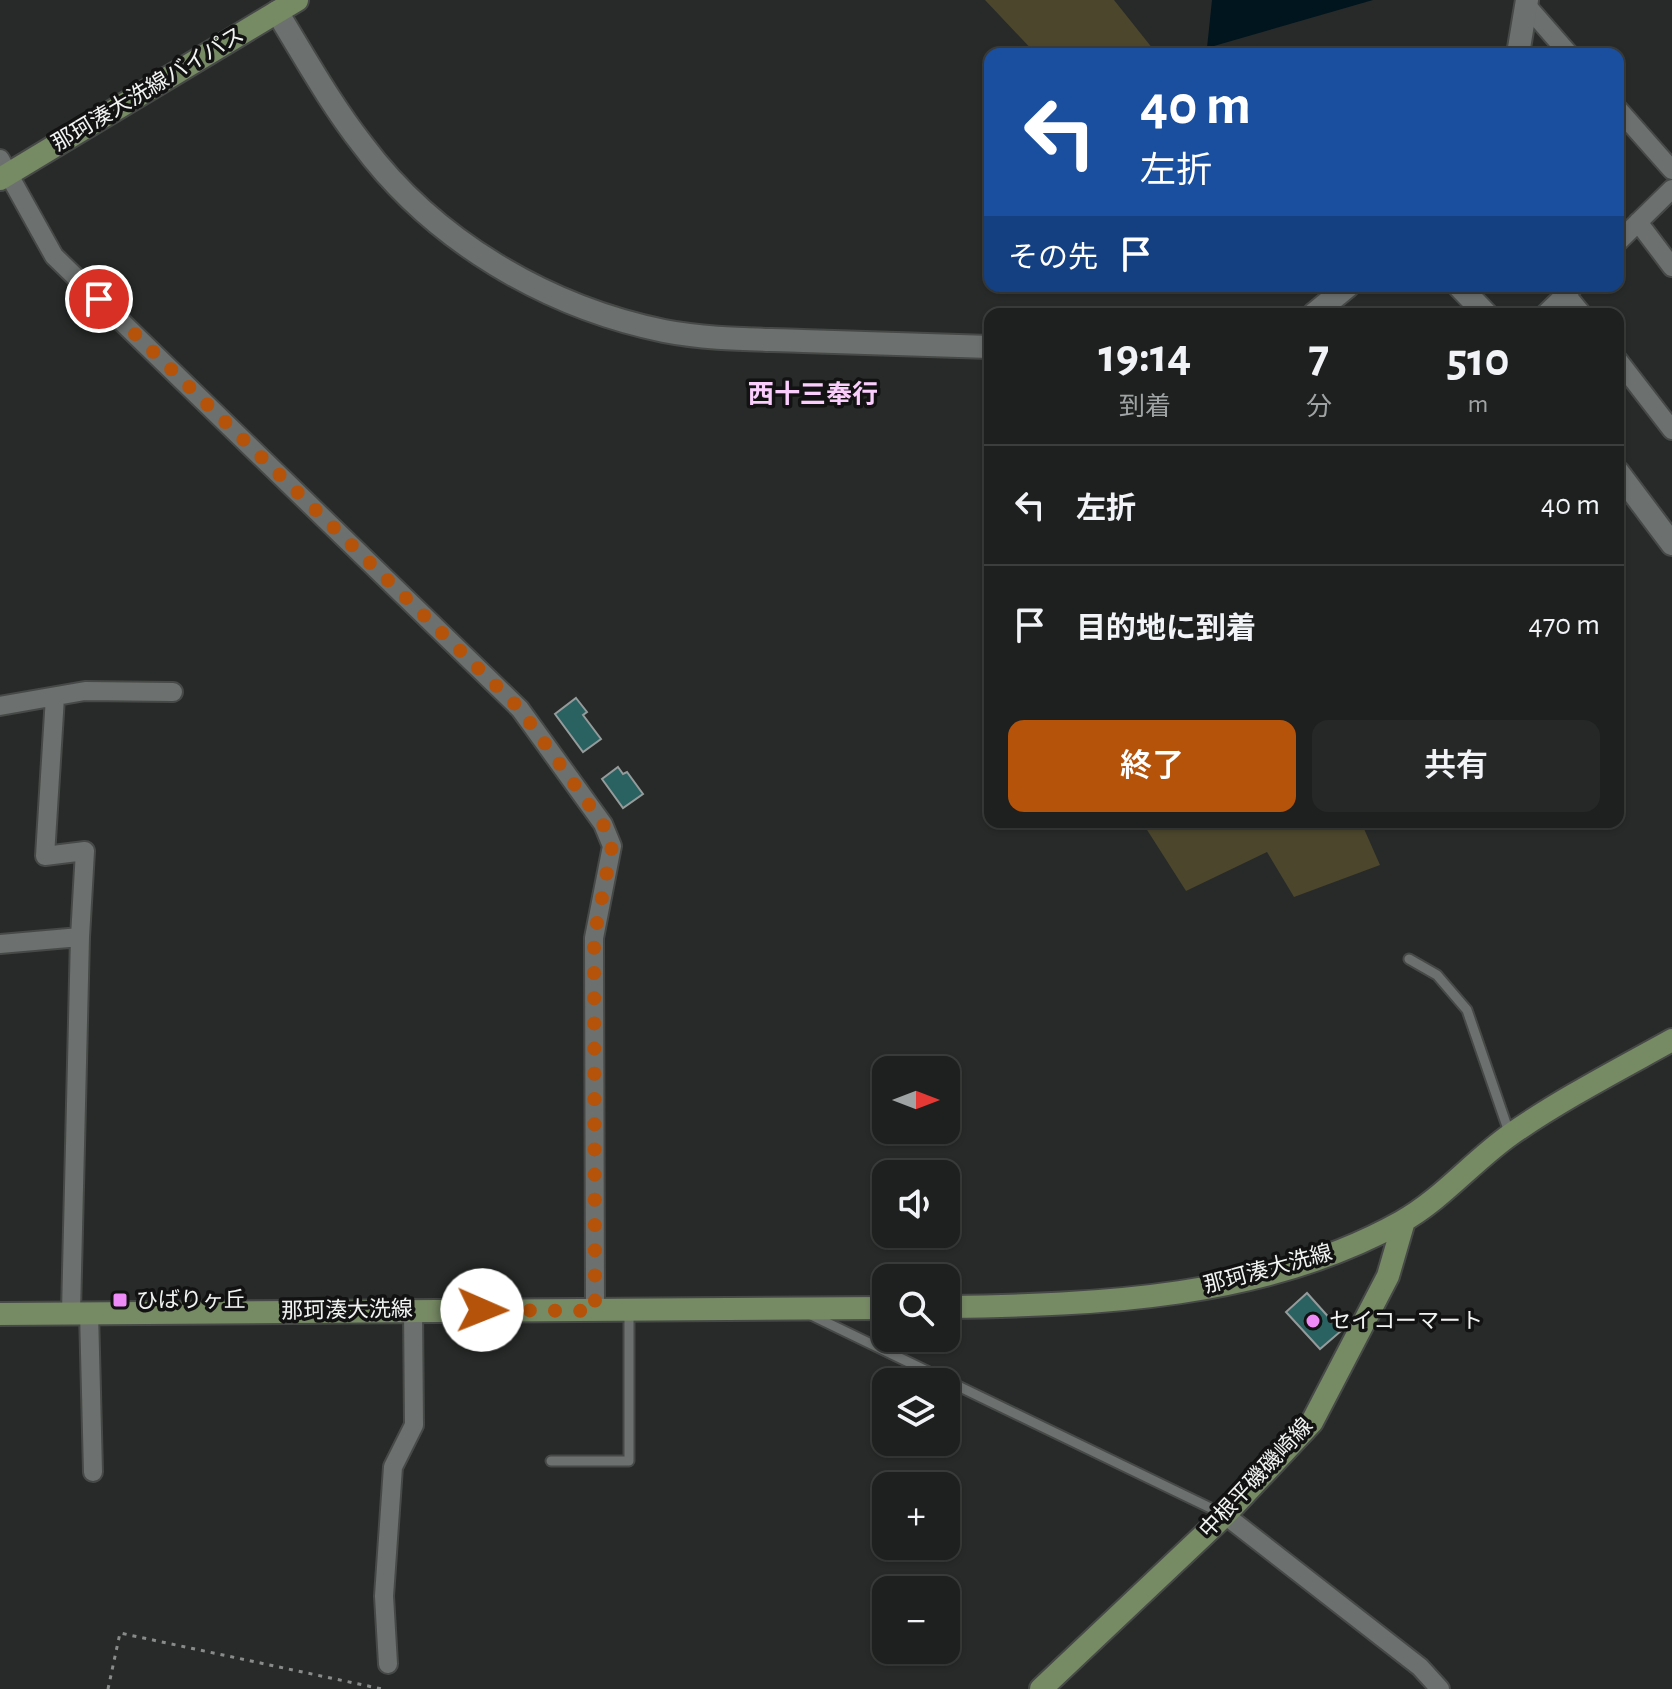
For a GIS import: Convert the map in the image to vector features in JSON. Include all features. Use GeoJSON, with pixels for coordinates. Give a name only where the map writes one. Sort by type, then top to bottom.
{"type":"FeatureCollection","features":[{"type":"Feature","properties":{"kind":"main road","name":"那珂湊大洗線バイパス"},"geometry":{"type":"LineString","coordinates":[[3,171],[297,0]]}},
{"type":"Feature","properties":{"kind":"main road","name":"那珂湊大洗線"},"geometry":{"type":"LineString","coordinates":[[960,1307],[1052,1306],[1250,1278],[1305,1264],[1404,1221],[1510,1135],[1672,1040]]}},
{"type":"Feature","properties":{"kind":"main road","name":"中根平磯磯崎線"},"geometry":{"type":"LineString","coordinates":[[1041,1689],[1225,1515],[1312,1422],[1388,1276],[1404,1221]]}},
{"type":"Feature","properties":{"kind":"main road","name":"那珂湊大洗線"},"geometry":{"type":"LineString","coordinates":[[0,1314],[872,1308]]}},
{"type":"Feature","properties":{"kind":"street"},"geometry":{"type":"LineString","coordinates":[[1519,48],[1527,3]]}},
{"type":"Feature","properties":{"kind":"street"},"geometry":{"type":"LineString","coordinates":[[1527,3],[1564,48]]}},
{"type":"Feature","properties":{"kind":"street"},"geometry":{"type":"LineString","coordinates":[[277,12],[362,145],[428,216],[458,239],[549,294],[601,315],[665,331],[715,338],[984,347]]}},
{"type":"Feature","properties":{"kind":"street"},"geometry":{"type":"LineString","coordinates":[[1624,116],[1672,170]]}},
{"type":"Feature","properties":{"kind":"street"},"geometry":{"type":"LineString","coordinates":[[3,171],[54,256],[520,709],[603,824],[612,846],[594,938],[595,1311]]}},
{"type":"Feature","properties":{"kind":"street"},"geometry":{"type":"LineString","coordinates":[[1624,236],[1672,189]]}},
{"type":"Feature","properties":{"kind":"street"},"geometry":{"type":"LineString","coordinates":[[1638,222],[1672,267]]}},
{"type":"Feature","properties":{"kind":"street"},"geometry":{"type":"LineString","coordinates":[[1321,308],[1341,292]]}},
{"type":"Feature","properties":{"kind":"street"},"geometry":{"type":"LineString","coordinates":[[1465,292],[1480,308]]}},
{"type":"Feature","properties":{"kind":"street"},"geometry":{"type":"LineString","coordinates":[[1550,308],[1564,292]]}},
{"type":"Feature","properties":{"kind":"street"},"geometry":{"type":"LineString","coordinates":[[1624,368],[1672,430]]}},
{"type":"Feature","properties":{"kind":"street"},"geometry":{"type":"LineString","coordinates":[[1624,480],[1672,544]]}},
{"type":"Feature","properties":{"kind":"street"},"geometry":{"type":"LineString","coordinates":[[0,706],[85,691],[173,692]]}},
{"type":"Feature","properties":{"kind":"street"},"geometry":{"type":"LineString","coordinates":[[55,697],[45,856],[85,851],[80,937],[80,1313],[93,1472]]}},
{"type":"Feature","properties":{"kind":"street"},"geometry":{"type":"LineString","coordinates":[[0,944],[80,937]]}},
{"type":"Feature","properties":{"kind":"street"},"geometry":{"type":"LineString","coordinates":[[388,1664],[384,1596],[393,1467],[414,1425],[413,1309]]}},
{"type":"Feature","properties":{"kind":"street"},"geometry":{"type":"LineString","coordinates":[[1225,1515],[1420,1667],[1440,1689]]}},
{"type":"Feature","properties":{"kind":"lane"},"geometry":{"type":"LineString","coordinates":[[1409,959],[1437,975],[1467,1010],[1510,1135]]}},
{"type":"Feature","properties":{"kind":"lane"},"geometry":{"type":"LineString","coordinates":[[799,1310],[1225,1515]]}},
{"type":"Feature","properties":{"kind":"lane"},"geometry":{"type":"LineString","coordinates":[[551,1461],[629,1461],[629,1311]]}},
{"type":"Feature","properties":{"kind":"path"},"geometry":{"type":"LineString","coordinates":[[108,1689],[120,1633],[382,1689]]}},
{"type":"Feature","properties":{"kind":"shaded area"},"geometry":{"type":"Polygon","coordinates":[[[985,0],[1114,0],[1152,48],[1030,48],[985,0]]]}},
{"type":"Feature","properties":{"kind":"shaded area"},"geometry":{"type":"Polygon","coordinates":[[[1146,828],[1364,828],[1380,865],[1294,897],[1267,852],[1186,891],[1146,828]]]}},
{"type":"Feature","properties":{"kind":"water"},"geometry":{"type":"Polygon","coordinates":[[[1212,0],[1373,0],[1207,48],[1212,0]]]}},
{"type":"Feature","properties":{"kind":"building"},"geometry":{"type":"Polygon","coordinates":[[[576,698],[587,712],[583,715],[601,739],[583,752],[555,714],[576,698]]]}},
{"type":"Feature","properties":{"kind":"building"},"geometry":{"type":"Polygon","coordinates":[[[618,767],[623,774],[627,772],[643,794],[623,808],[602,779],[618,767]]]}},
{"type":"Feature","properties":{"kind":"building","name":"セイコーマート"},"geometry":{"type":"Polygon","coordinates":[[[1307,1293],[1341,1331],[1320,1349],[1286,1312],[1307,1293]]]}},
{"type":"Feature","properties":{"kind":"place","name":"ひばりヶ丘"},"geometry":{"type":"Point","coordinates":[120,1300]}},
{"type":"Feature","properties":{"kind":"place","name":"セイコーマート"},"geometry":{"type":"Point","coordinates":[1313,1321]}},
{"type":"Feature","properties":{"kind":"district","name":"西十三奉行"},"geometry":{"type":"Point","coordinates":[813,395]}},
{"type":"Feature","properties":{"kind":"route"},"geometry":{"type":"LineString","coordinates":[[99,299],[520,709],[603,824],[612,846],[607,886],[594,938],[595,1311],[482,1310]]}}]}
